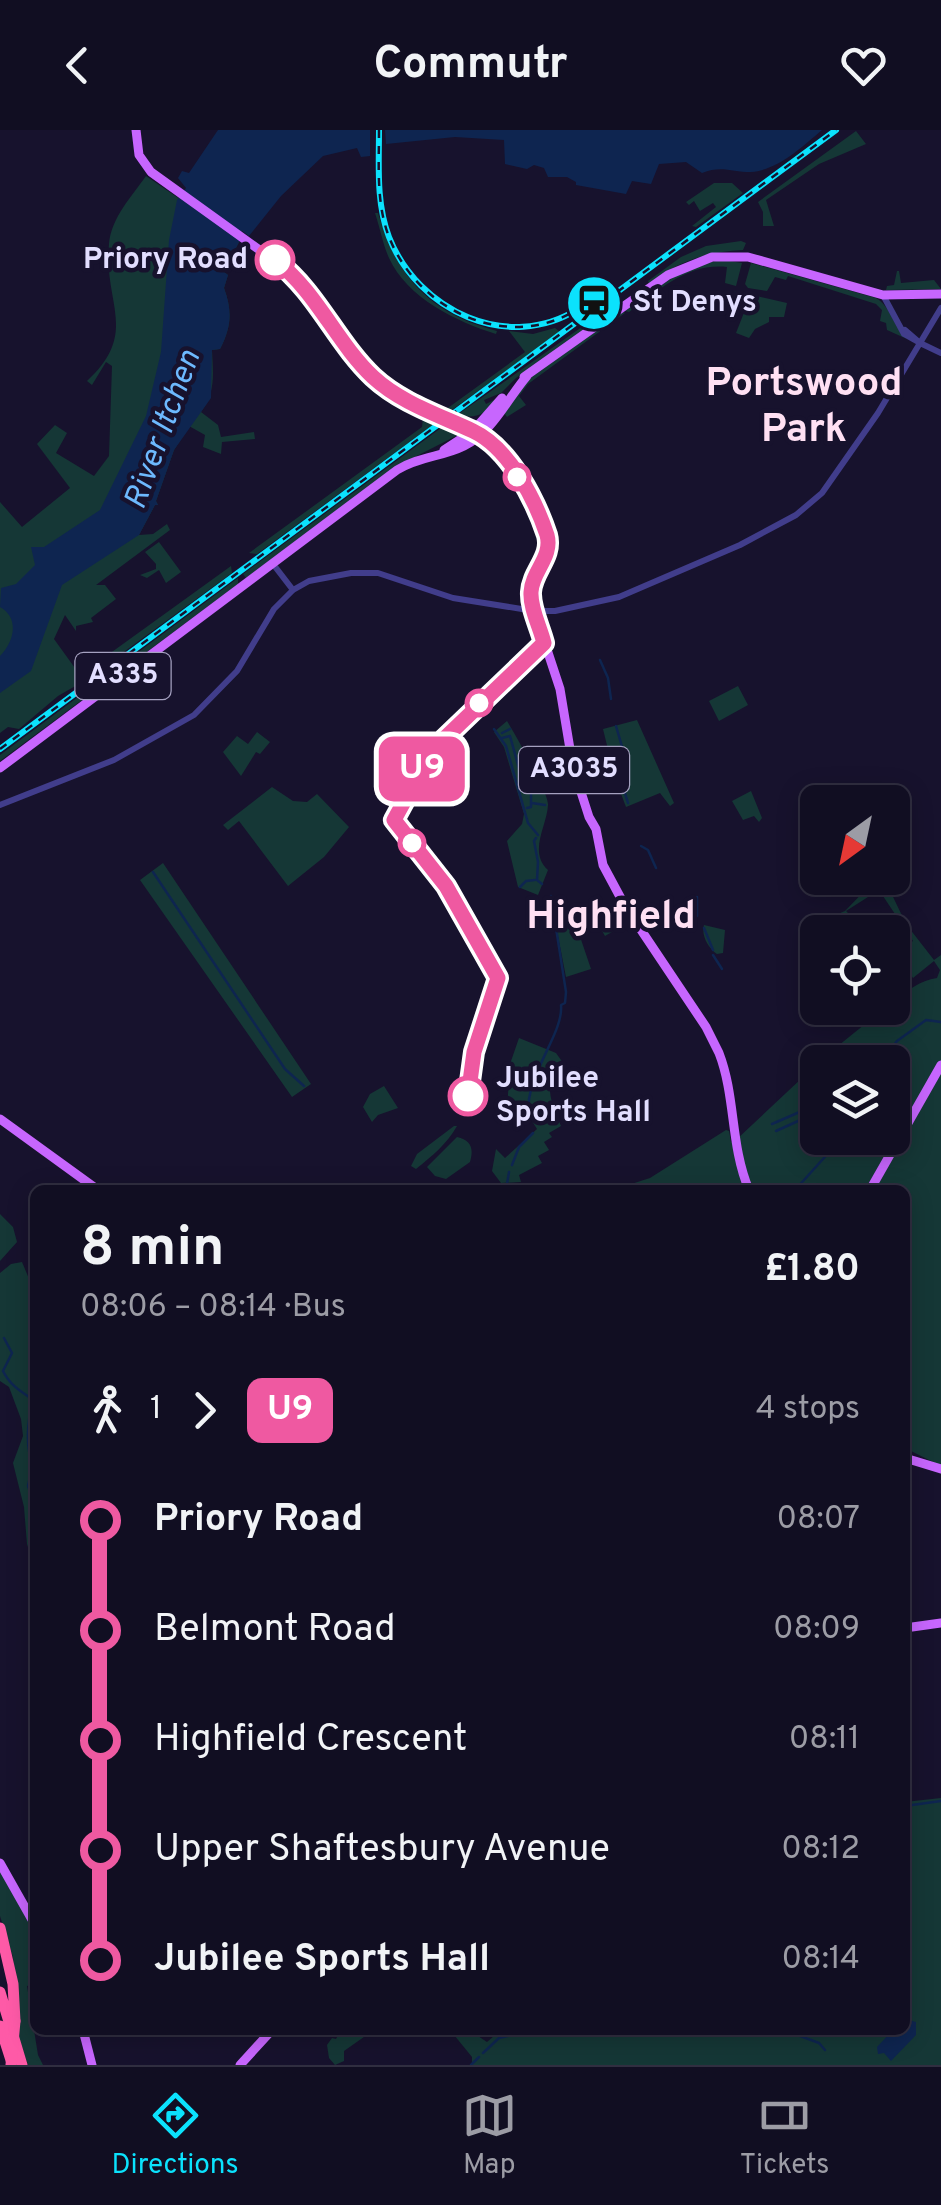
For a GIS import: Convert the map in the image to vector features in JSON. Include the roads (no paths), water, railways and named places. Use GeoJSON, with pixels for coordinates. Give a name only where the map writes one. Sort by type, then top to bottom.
{"type":"FeatureCollection","features":[{"type":"Feature","properties":{"kind":"highway"},"geometry":{"type":"LineString","coordinates":[[0,1928],[14,1984],[12,2065]]}},
{"type":"Feature","properties":{"kind":"highway"},"geometry":{"type":"LineString","coordinates":[[0,1992],[22,2065]]}},
{"type":"Feature","properties":{"kind":"highway"},"geometry":{"type":"LineString","coordinates":[[0,2026],[12,2065]]}},
{"type":"Feature","properties":{"kind":"main road"},"geometry":{"type":"LineString","coordinates":[[136,130],[137,147],[150,172],[298,278],[369,373],[414,402],[479,432],[493,445],[529,493],[548,539],[546,555],[531,588],[534,611]]}},
{"type":"Feature","properties":{"kind":"main road","name":"A335"},"geometry":{"type":"LineString","coordinates":[[442,452],[479,432],[509,389],[668,275],[704,258],[742,256],[883,295],[941,294]]}},
{"type":"Feature","properties":{"kind":"main road","name":"A335"},"geometry":{"type":"LineString","coordinates":[[0,768],[397,470],[418,458],[464,446],[496,416],[527,376]]}},
{"type":"Feature","properties":{"kind":"main road"},"geometry":{"type":"LineString","coordinates":[[450,419],[462,434],[455,443]]}},
{"type":"Feature","properties":{"kind":"main road","name":"A3035"},"geometry":{"type":"LineString","coordinates":[[534,611],[562,700],[573,767],[588,817],[596,829],[603,865],[634,920],[715,1042],[728,1078],[734,1138],[748,1185]]}},
{"type":"Feature","properties":{"kind":"main road"},"geometry":{"type":"LineString","coordinates":[[873,1185],[941,1065]]}},
{"type":"Feature","properties":{"kind":"main road"},"geometry":{"type":"LineString","coordinates":[[0,1119],[91,1185]]}},
{"type":"Feature","properties":{"kind":"main road"},"geometry":{"type":"LineString","coordinates":[[910,1460],[941,1469]]}},
{"type":"Feature","properties":{"kind":"main road"},"geometry":{"type":"LineString","coordinates":[[910,1627],[941,1623]]}},
{"type":"Feature","properties":{"kind":"main road"},"geometry":{"type":"LineString","coordinates":[[0,1863],[30,1917]]}},
{"type":"Feature","properties":{"kind":"main road"},"geometry":{"type":"LineString","coordinates":[[84,2035],[92,2065]]}},
{"type":"Feature","properties":{"kind":"main road"},"geometry":{"type":"LineString","coordinates":[[240,2065],[267,2035]]}},
{"type":"Feature","properties":{"kind":"street"},"geometry":{"type":"LineString","coordinates":[[883,295],[900,327],[941,353]]}},
{"type":"Feature","properties":{"kind":"street"},"geometry":{"type":"LineString","coordinates":[[0,794],[2,804],[53,786],[131,752],[198,712],[237,672],[269,616],[292,590],[322,578],[378,573],[447,597],[534,611],[555,610],[604,602],[722,554],[810,504],[828,486],[866,432],[941,308]]}},
{"type":"Feature","properties":{"kind":"street"},"geometry":{"type":"LineString","coordinates":[[273,564],[292,590]]}},
{"type":"Feature","properties":{"kind":"street"},"geometry":{"type":"LineString","coordinates":[[539,623],[555,610]]}},
{"type":"Feature","properties":{"kind":"water","name":"River Itchen"},"geometry":{"type":"Polygon","coordinates":[[[218,130],[370,130],[370,156],[361,157],[357,148],[323,156],[281,196],[249,236],[242,231],[239,234],[240,240],[224,272],[228,275],[224,288],[230,318],[220,349],[212,350],[211,398],[174,450],[156,501],[158,505],[139,535],[62,585],[31,671],[0,693],[0,656],[13,630],[10,617],[0,607],[1,588],[16,584],[35,565],[31,547],[44,547],[100,510],[146,416],[161,352],[169,240],[177,200],[186,188],[178,178],[182,171],[189,173],[218,130]]]}},
{"type":"Feature","properties":{"kind":"water"},"geometry":{"type":"Polygon","coordinates":[[[385,130],[822,130],[771,167],[751,172],[721,169],[702,173],[686,162],[659,164],[651,184],[632,181],[626,194],[576,185],[567,177],[548,177],[544,168],[534,165],[527,169],[505,164],[504,140],[455,137],[386,144],[385,130]]]}},
{"type":"Feature","properties":{"kind":"water"},"geometry":{"type":"Polygon","coordinates":[[[910,2020],[916,2022],[916,2035],[891,2061],[884,2053],[878,2054],[877,2047],[888,2035],[910,2035],[910,2020]]]}},
{"type":"Feature","properties":{"kind":"waterway"},"geometry":{"type":"LineString","coordinates":[[600,660],[611,699]]}},
{"type":"Feature","properties":{"kind":"waterway"},"geometry":{"type":"LineString","coordinates":[[616,726],[625,757],[621,780],[628,803]]}},
{"type":"Feature","properties":{"kind":"waterway"},"geometry":{"type":"LineString","coordinates":[[494,729],[506,746],[528,823],[538,835]]}},
{"type":"Feature","properties":{"kind":"waterway"},"geometry":{"type":"LineString","coordinates":[[502,733],[510,729]]}},
{"type":"Feature","properties":{"kind":"waterway"},"geometry":{"type":"LineString","coordinates":[[502,738],[510,736],[523,783],[531,785],[531,807],[527,808]]}},
{"type":"Feature","properties":{"kind":"waterway"},"geometry":{"type":"LineString","coordinates":[[532,803],[545,805]]}},
{"type":"Feature","properties":{"kind":"waterway"},"geometry":{"type":"LineString","coordinates":[[536,838],[537,880],[542,884]]}},
{"type":"Feature","properties":{"kind":"waterway"},"geometry":{"type":"LineString","coordinates":[[641,846],[648,850],[656,868]]}},
{"type":"Feature","properties":{"kind":"waterway"},"geometry":{"type":"LineString","coordinates":[[153,872],[285,1069],[304,1086]]}},
{"type":"Feature","properties":{"kind":"waterway"},"geometry":{"type":"LineString","coordinates":[[520,887],[535,880]]}},
{"type":"Feature","properties":{"kind":"waterway"},"geometry":{"type":"LineString","coordinates":[[529,1119],[531,1088],[565,1003],[551,896]]}},
{"type":"Feature","properties":{"kind":"waterway"},"geometry":{"type":"LineString","coordinates":[[697,897],[697,916]]}},
{"type":"Feature","properties":{"kind":"waterway"},"geometry":{"type":"LineString","coordinates":[[704,928],[713,950]]}},
{"type":"Feature","properties":{"kind":"waterway"},"geometry":{"type":"LineString","coordinates":[[713,955],[722,969]]}},
{"type":"Feature","properties":{"kind":"waterway"},"geometry":{"type":"LineString","coordinates":[[894,1045],[926,1020],[941,1022]]}},
{"type":"Feature","properties":{"kind":"waterway"},"geometry":{"type":"LineString","coordinates":[[772,1124],[800,1112]]}},
{"type":"Feature","properties":{"kind":"waterway"},"geometry":{"type":"LineString","coordinates":[[776,1131],[800,1120]]}},
{"type":"Feature","properties":{"kind":"waterway"},"geometry":{"type":"LineString","coordinates":[[512,1165],[519,1147],[533,1133]]}},
{"type":"Feature","properties":{"kind":"waterway"},"geometry":{"type":"LineString","coordinates":[[800,1185],[827,1155]]}},
{"type":"Feature","properties":{"kind":"waterway"},"geometry":{"type":"LineString","coordinates":[[507,1185],[509,1172]]}},
{"type":"Feature","properties":{"kind":"waterway"},"geometry":{"type":"LineString","coordinates":[[4,1338],[12,1353],[3,1371],[30,1398]]}},
{"type":"Feature","properties":{"kind":"waterway"},"geometry":{"type":"LineString","coordinates":[[30,1415],[30,1456]]}},
{"type":"Feature","properties":{"kind":"waterway"},"geometry":{"type":"LineString","coordinates":[[30,1477],[30,1491]]}},
{"type":"Feature","properties":{"kind":"waterway"},"geometry":{"type":"LineString","coordinates":[[910,1805],[941,1801]]}},
{"type":"Feature","properties":{"kind":"waterway"},"geometry":{"type":"LineString","coordinates":[[483,2053],[499,2038],[512,2035]]}},
{"type":"Feature","properties":{"kind":"waterway"},"geometry":{"type":"LineString","coordinates":[[797,2035],[819,2043],[825,2050]]}},
{"type":"Feature","properties":{"kind":"waterway"},"geometry":{"type":"LineString","coordinates":[[471,2065],[479,2057]]}},
{"type":"Feature","properties":{"kind":"railway"},"geometry":{"type":"LineString","coordinates":[[379,130],[379,184],[385,224],[403,263],[421,286],[443,304],[495,325],[523,327],[551,322],[578,309]]}},
{"type":"Feature","properties":{"kind":"railway"},"geometry":{"type":"LineString","coordinates":[[0,749],[836,130]]}},
{"type":"Feature","properties":{"kind":"place","name":"Priory Road"},"geometry":{"type":"Point","coordinates":[275,260]}},
{"type":"Feature","properties":{"kind":"place","name":"St Denys"},"geometry":{"type":"Point","coordinates":[594,303]}},
{"type":"Feature","properties":{"kind":"place","name":"Jubilee Sports Hall"},"geometry":{"type":"Point","coordinates":[468,1096]}},
{"type":"Feature","properties":{"kind":"district","name":"Portswood Park"},"geometry":{"type":"Point","coordinates":[804,408]}},
{"type":"Feature","properties":{"kind":"district","name":"Highfield"},"geometry":{"type":"Point","coordinates":[611,918]}}]}
